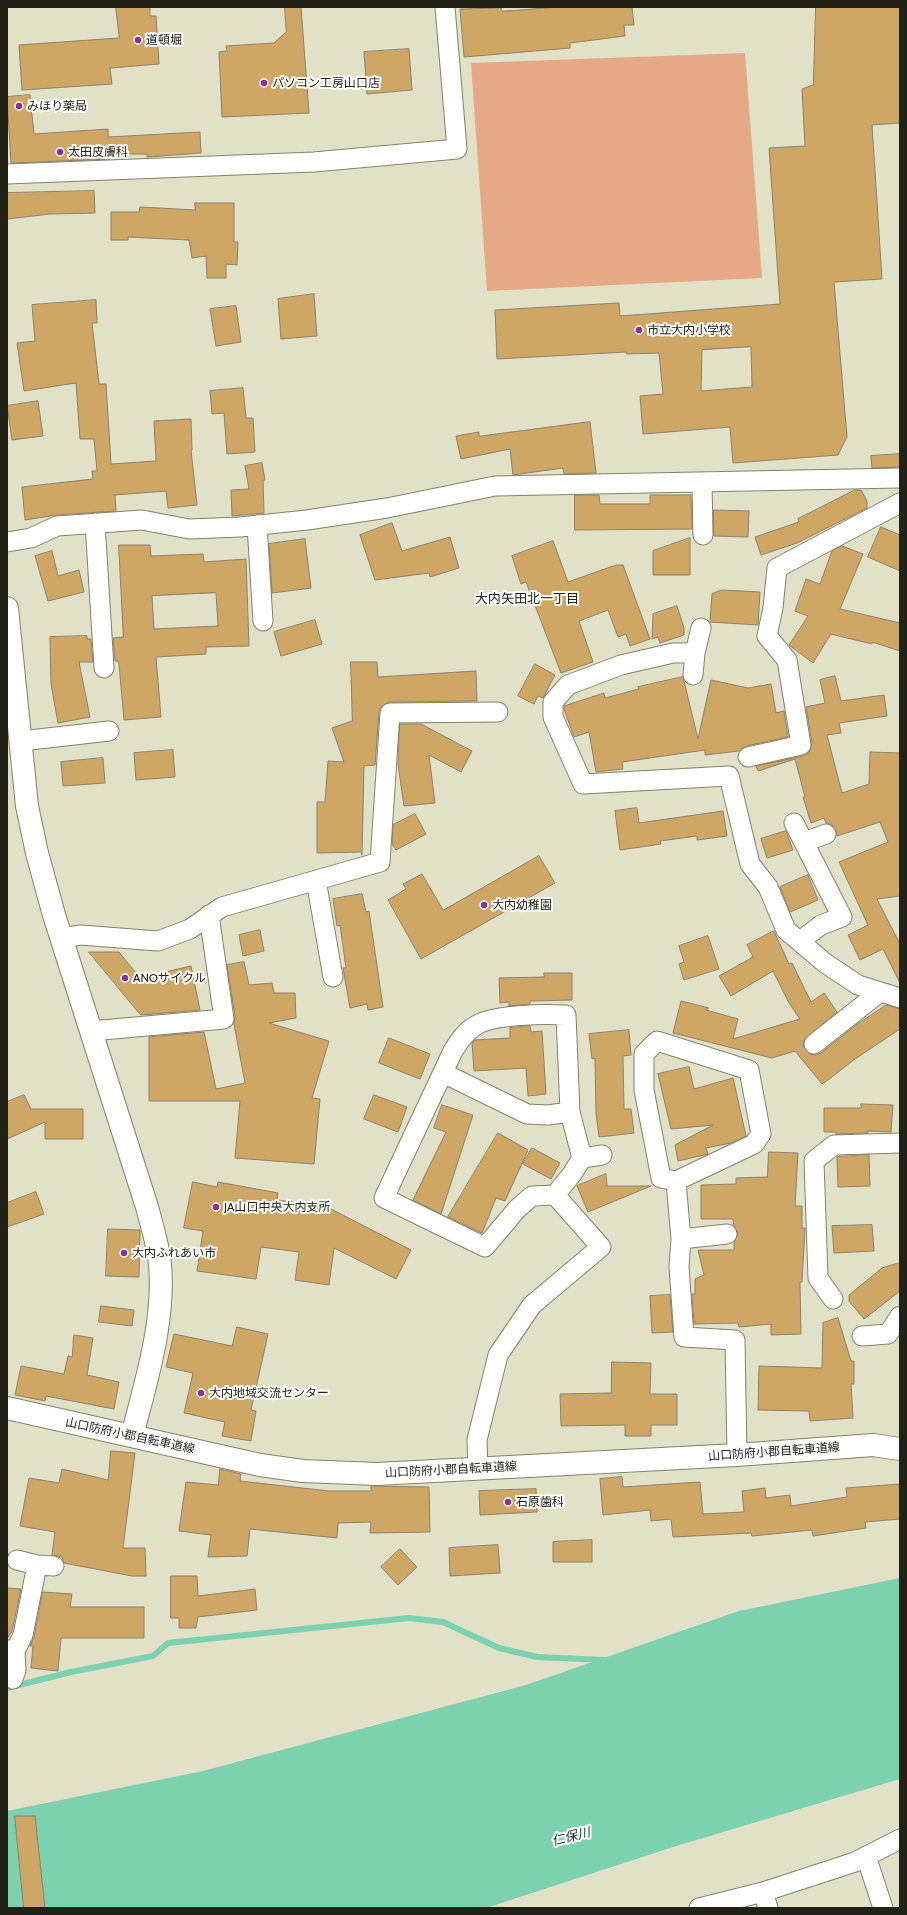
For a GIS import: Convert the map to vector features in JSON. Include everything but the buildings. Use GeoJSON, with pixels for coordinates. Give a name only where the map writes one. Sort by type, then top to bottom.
{"type":"FeatureCollection","features":[{"type":"Feature","properties":{"kind":"main road"},"geometry":{"type":"LineString","coordinates":[[7,608],[16,734],[27,806],[37,853],[61,938],[147,1208],[157,1244],[160,1265],[159,1316],[148,1371],[132,1436]]}},
{"type":"Feature","properties":{"kind":"main road","name":"山口防府小郡自転車道線"},"geometry":{"type":"LineString","coordinates":[[7,1408],[260,1465],[303,1471],[377,1474],[873,1445],[900,1449]]}},
{"type":"Feature","properties":{"kind":"street"},"geometry":{"type":"LineString","coordinates":[[7,174],[314,162],[457,149],[445,7]]}},
{"type":"Feature","properties":{"kind":"street"},"geometry":{"type":"LineString","coordinates":[[7,542],[31,538],[57,526],[95,523],[142,520],[189,529],[307,520],[388,508],[495,486],[900,478]]}},
{"type":"Feature","properties":{"kind":"street"},"geometry":{"type":"LineString","coordinates":[[702,483],[703,535]]}},
{"type":"Feature","properties":{"kind":"street"},"geometry":{"type":"LineString","coordinates":[[748,757],[801,745],[787,660],[767,636],[774,608],[777,568],[900,503]]}},
{"type":"Feature","properties":{"kind":"street"},"geometry":{"type":"LineString","coordinates":[[95,523],[104,668]]}},
{"type":"Feature","properties":{"kind":"street"},"geometry":{"type":"LineString","coordinates":[[257,525],[263,621]]}},
{"type":"Feature","properties":{"kind":"street"},"geometry":{"type":"LineString","coordinates":[[693,675],[701,628]]}},
{"type":"Feature","properties":{"kind":"street"},"geometry":{"type":"LineString","coordinates":[[696,653],[673,653],[621,665],[568,686],[553,702],[553,717],[583,784],[729,776],[750,864],[768,886],[786,930],[825,963],[858,985],[900,998]]}},
{"type":"Feature","properties":{"kind":"street"},"geometry":{"type":"LineString","coordinates":[[61,938],[81,935],[158,940],[190,929],[222,907],[380,862],[390,713],[498,712]]}},
{"type":"Feature","properties":{"kind":"street"},"geometry":{"type":"LineString","coordinates":[[16,734],[109,731]]}},
{"type":"Feature","properties":{"kind":"street"},"geometry":{"type":"LineString","coordinates":[[794,823],[842,917],[821,925],[800,941]]}},
{"type":"Feature","properties":{"kind":"street"},"geometry":{"type":"LineString","coordinates":[[804,842],[826,834]]}},
{"type":"Feature","properties":{"kind":"street"},"geometry":{"type":"LineString","coordinates":[[316,880],[333,977]]}},
{"type":"Feature","properties":{"kind":"street"},"geometry":{"type":"LineString","coordinates":[[91,1031],[224,1019],[209,915]]}},
{"type":"Feature","properties":{"kind":"street"},"geometry":{"type":"LineString","coordinates":[[814,1044],[880,992]]}},
{"type":"Feature","properties":{"kind":"street"},"geometry":{"type":"LineString","coordinates":[[538,1014],[566,1015],[570,1112],[582,1158],[572,1174],[554,1195],[532,1196],[517,1209],[485,1248],[384,1198],[443,1073],[462,1037],[476,1024],[500,1018],[538,1014]]}},
{"type":"Feature","properties":{"kind":"street"},"geometry":{"type":"LineString","coordinates":[[657,1041],[749,1070],[761,1134],[754,1144],[676,1181],[661,1178],[644,1090],[644,1054],[657,1041]]}},
{"type":"Feature","properties":{"kind":"street"},"geometry":{"type":"LineString","coordinates":[[443,1073],[527,1114],[548,1115],[570,1112]]}},
{"type":"Feature","properties":{"kind":"street"},"geometry":{"type":"LineString","coordinates":[[833,1299],[818,1278],[814,1160],[834,1145],[900,1143]]}},
{"type":"Feature","properties":{"kind":"street"},"geometry":{"type":"LineString","coordinates":[[582,1158],[602,1155]]}},
{"type":"Feature","properties":{"kind":"street"},"geometry":{"type":"LineString","coordinates":[[676,1181],[682,1239],[679,1267],[684,1337],[735,1340],[737,1454]]}},
{"type":"Feature","properties":{"kind":"street"},"geometry":{"type":"LineString","coordinates":[[478,1468],[477,1440],[498,1355],[532,1305],[601,1247],[554,1195]]}},
{"type":"Feature","properties":{"kind":"street"},"geometry":{"type":"LineString","coordinates":[[682,1239],[727,1234]]}},
{"type":"Feature","properties":{"kind":"street"},"geometry":{"type":"LineString","coordinates":[[862,1336],[888,1334],[900,1316]]}},
{"type":"Feature","properties":{"kind":"street"},"geometry":{"type":"LineString","coordinates":[[13,1679],[16,1670],[11,1650],[24,1635],[46,1565],[17,1560]]}},
{"type":"Feature","properties":{"kind":"street"},"geometry":{"type":"LineString","coordinates":[[699,1908],[765,1900],[855,1862],[900,1839]]}},
{"type":"Feature","properties":{"kind":"street"},"geometry":{"type":"LineString","coordinates":[[866,1856],[883,1908]]}},
{"type":"Feature","properties":{"kind":"shaded area"},"geometry":{"type":"Polygon","coordinates":[[[745,53],[762,278],[487,291],[471,63],[745,53]]]}},
{"type":"Feature","properties":{"kind":"water","name":"仁保川"},"geometry":{"type":"Polygon","coordinates":[[[900,1578],[900,1779],[673,1847],[486,1908],[7,1908],[7,1811],[203,1771],[526,1685],[739,1611],[900,1578]]]}},
{"type":"Feature","properties":{"kind":"waterway"},"geometry":{"type":"LineString","coordinates":[[7,1688],[71,1672],[153,1656],[168,1643],[409,1618],[443,1622],[499,1648],[537,1657],[604,1660]]}},
{"type":"Feature","properties":{"kind":"place","name":"道頓堀"},"geometry":{"type":"Point","coordinates":[138,40]}},
{"type":"Feature","properties":{"kind":"place","name":"パソコン工房山口店"},"geometry":{"type":"Point","coordinates":[264,83]}},
{"type":"Feature","properties":{"kind":"place","name":"みほり薬局"},"geometry":{"type":"Point","coordinates":[19,106]}},
{"type":"Feature","properties":{"kind":"place","name":"太田皮膚科"},"geometry":{"type":"Point","coordinates":[60,152]}},
{"type":"Feature","properties":{"kind":"place","name":"市立大内小学校"},"geometry":{"type":"Point","coordinates":[639,330]}},
{"type":"Feature","properties":{"kind":"place","name":"大内幼稚園"},"geometry":{"type":"Point","coordinates":[484,905]}},
{"type":"Feature","properties":{"kind":"place","name":"ANOサイクル"},"geometry":{"type":"Point","coordinates":[125,978]}},
{"type":"Feature","properties":{"kind":"place","name":"JA山口中央大内支所"},"geometry":{"type":"Point","coordinates":[216,1207]}},
{"type":"Feature","properties":{"kind":"place","name":"大内ふれあい市"},"geometry":{"type":"Point","coordinates":[124,1253]}},
{"type":"Feature","properties":{"kind":"place","name":"大内地域交流センター"},"geometry":{"type":"Point","coordinates":[201,1393]}},
{"type":"Feature","properties":{"kind":"place","name":"石原歯科"},"geometry":{"type":"Point","coordinates":[508,1502]}},
{"type":"Feature","properties":{"kind":"district","name":"大内矢田北一丁目"},"geometry":{"type":"Point","coordinates":[527,599]}}]}
